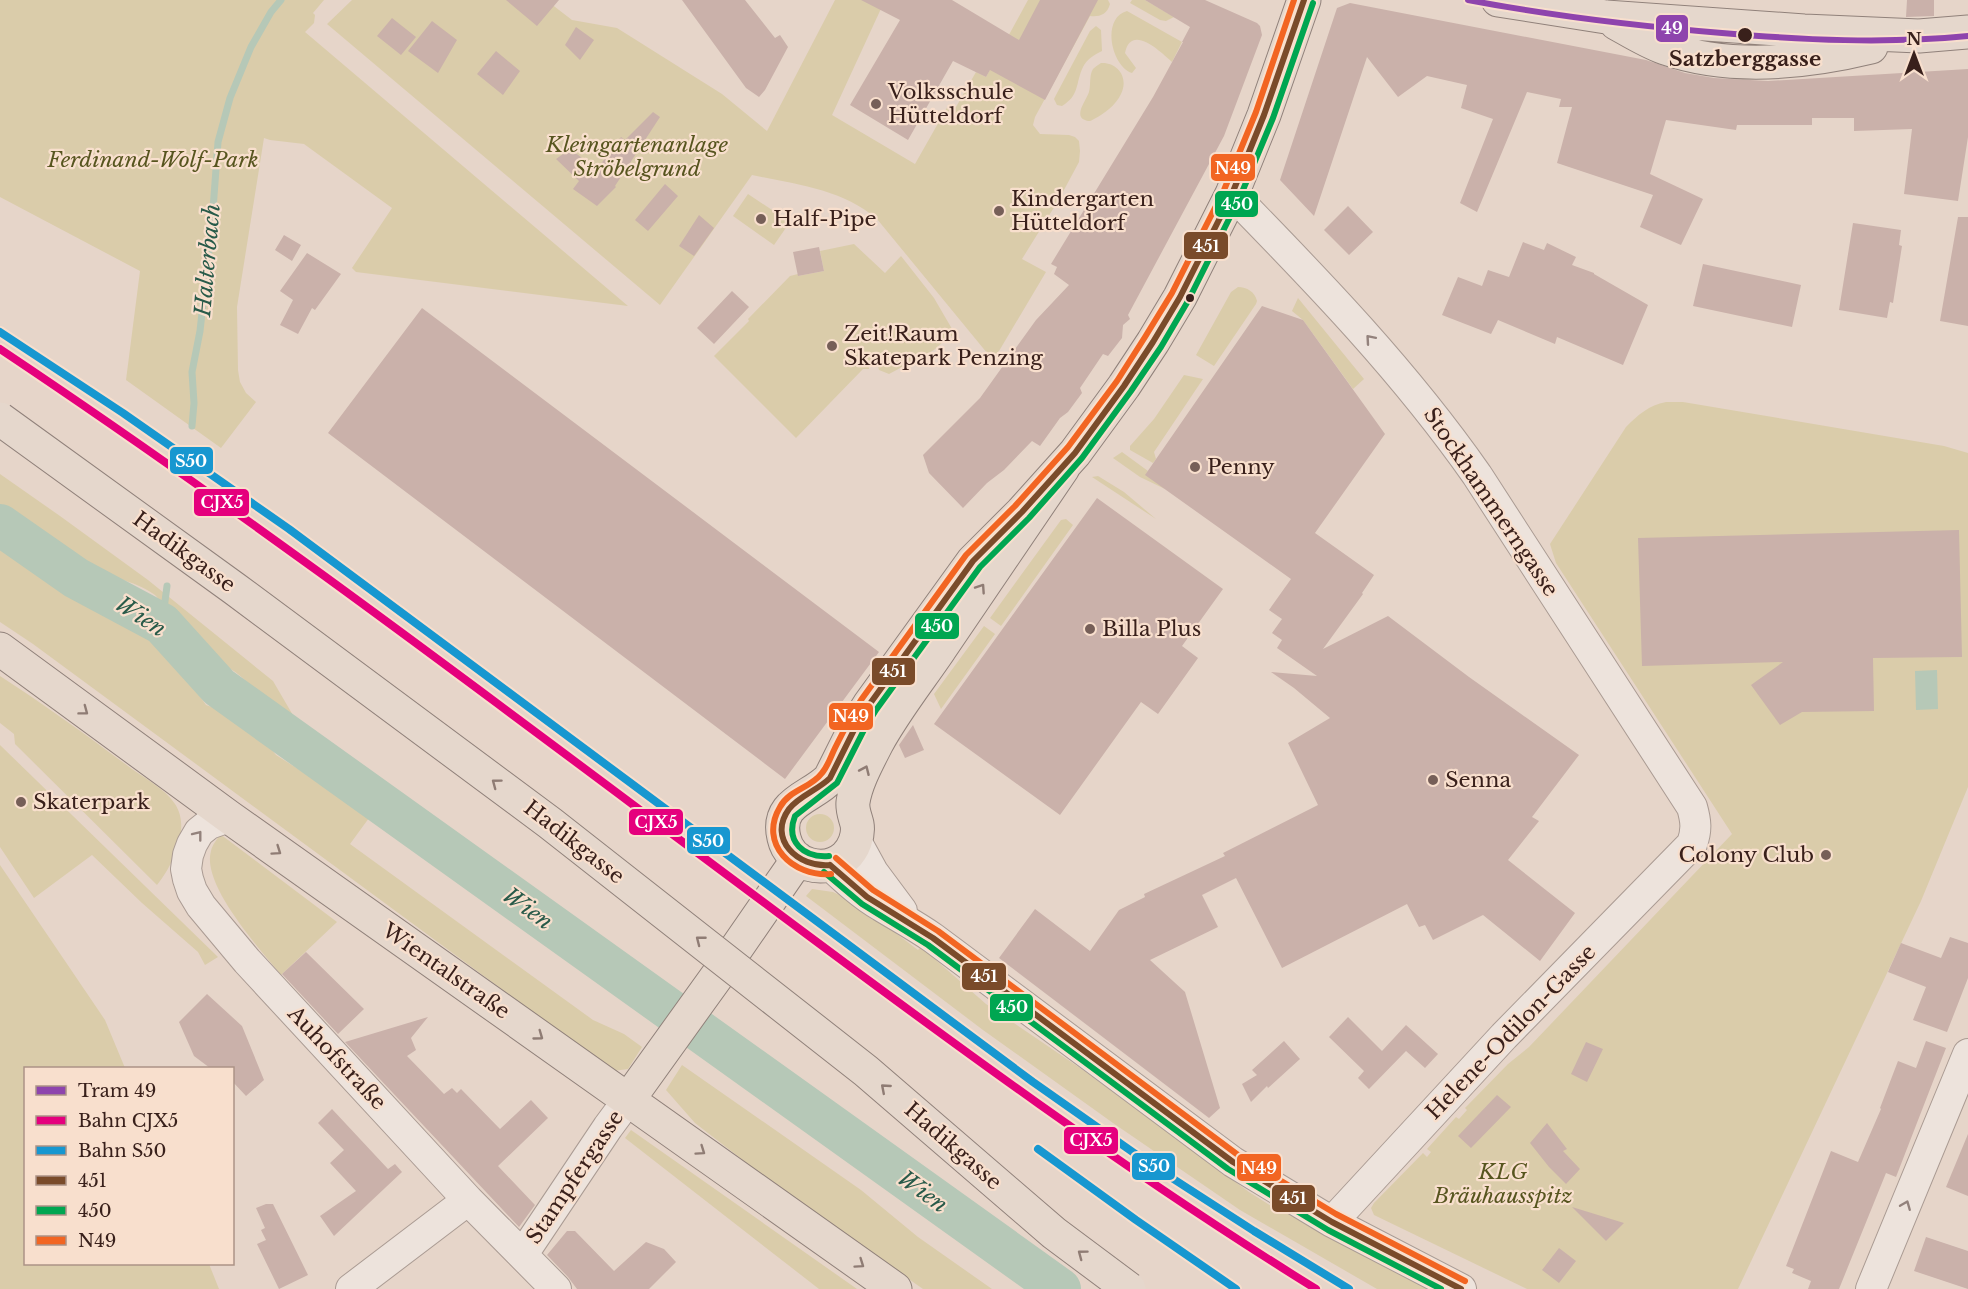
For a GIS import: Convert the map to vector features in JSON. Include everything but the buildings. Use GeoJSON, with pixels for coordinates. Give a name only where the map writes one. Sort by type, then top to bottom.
{"type":"FeatureCollection","features":[{"type":"Feature","properties":{"kind":"main road"},"geometry":{"type":"LineString","coordinates":[[1063,468],[969,567],[857,724],[830,778],[812,793],[797,799],[787,811],[783,824],[783,837],[789,849],[798,859],[819,866],[830,865],[846,856],[854,826],[852,804],[858,785],[884,732],[1063,468],[1112,404],[1180,297],[1232,194],[1264,116],[1304,0]]}},
{"type":"Feature","properties":{"kind":"main road"},"geometry":{"type":"LineString","coordinates":[[1498,0],[1804,32],[1919,36],[1968,32]]}},
{"type":"Feature","properties":{"kind":"main road","name":"Hadikgasse"},"geometry":{"type":"LineString","coordinates":[[0,419],[235,589],[550,823],[866,1071],[1054,1233],[1129,1289]]}},
{"type":"Feature","properties":{"kind":"main road","name":"Wientalstraße"},"geometry":{"type":"LineString","coordinates":[[0,649],[229,818],[636,1089],[895,1289]]}},
{"type":"Feature","properties":{"kind":"main road"},"geometry":{"type":"LineString","coordinates":[[812,793],[827,792],[842,799],[854,826]]}},
{"type":"Feature","properties":{"kind":"main road"},"geometry":{"type":"LineString","coordinates":[[636,1089],[798,859]]}},
{"type":"Feature","properties":{"kind":"street","name":"Stockhammerngasse"},"geometry":{"type":"LineString","coordinates":[[1232,194],[1340,305],[1408,383],[1477,475],[1692,807],[1696,820],[1696,833],[1692,844]]}},
{"type":"Feature","properties":{"kind":"street","name":"Auhofstraße"},"geometry":{"type":"LineString","coordinates":[[229,818],[209,824],[199,832],[192,844],[186,869],[192,891],[201,906],[247,961],[468,1200],[556,1289]]}},
{"type":"Feature","properties":{"kind":"street"},"geometry":{"type":"LineString","coordinates":[[854,826],[873,872],[911,922]]}},
{"type":"Feature","properties":{"kind":"street","name":"Helene-Odilon-Gasse"},"geometry":{"type":"LineString","coordinates":[[1332,1222],[1504,1036],[1692,844]]}},
{"type":"Feature","properties":{"kind":"street"},"geometry":{"type":"LineString","coordinates":[[830,865],[862,893],[880,906],[911,922],[1233,1162],[1332,1222],[1461,1289]]}},
{"type":"Feature","properties":{"kind":"street"},"geometry":{"type":"LineString","coordinates":[[1871,1289],[1968,1054]]}},
{"type":"Feature","properties":{"kind":"street","name":"Stampfergasse"},"geometry":{"type":"LineString","coordinates":[[523,1254],[636,1089]]}},
{"type":"Feature","properties":{"kind":"street"},"geometry":{"type":"LineString","coordinates":[[351,1289],[468,1200]]}},
{"type":"Feature","properties":{"kind":"green space","name":"Ferdinand-Wolf-Park"},"geometry":{"type":"Polygon","coordinates":[[[0,0],[324,0],[313,13],[314,23],[305,32],[628,306],[356,272],[352,268],[392,208],[304,144],[264,138],[237,307],[240,382],[246,393],[256,402],[221,448],[126,380],[140,271],[0,197],[0,0]]]}},
{"type":"Feature","properties":{"kind":"green space","name":"Kleingartenanlage Ströbelgrund"},"geometry":{"type":"Polygon","coordinates":[[[352,0],[546,0],[572,20],[617,28],[722,94],[767,131],[835,0],[885,0],[832,115],[915,164],[949,104],[956,107],[976,72],[986,77],[1028,0],[1108,0],[1110,4],[1107,11],[1102,14],[1090,16],[1035,117],[1033,125],[1040,134],[1069,135],[1079,141],[1079,162],[1022,259],[1046,272],[992,359],[877,219],[849,201],[833,194],[752,175],[660,305],[327,24],[352,0]]]}},
{"type":"Feature","properties":{"kind":"green space"},"geometry":{"type":"Polygon","coordinates":[[[1132,0],[1145,0],[1174,17],[1166,21],[1160,20],[1130,3],[1132,0]]]}},
{"type":"Feature","properties":{"kind":"green space"},"geometry":{"type":"Polygon","coordinates":[[[1127,11],[1182,42],[1172,62],[1147,42],[1133,40],[1128,44],[1125,53],[1136,68],[1132,73],[1125,69],[1114,52],[1112,32],[1119,15],[1127,11]]]}},
{"type":"Feature","properties":{"kind":"green space"},"geometry":{"type":"Polygon","coordinates":[[[1096,26],[1101,30],[1102,51],[1085,64],[1072,98],[1062,106],[1057,105],[1054,99],[1090,31],[1096,26]]]}},
{"type":"Feature","properties":{"kind":"green space"},"geometry":{"type":"Polygon","coordinates":[[[1101,63],[1117,68],[1123,77],[1123,88],[1119,98],[1109,109],[1088,121],[1082,118],[1080,111],[1089,92],[1092,71],[1101,63]]]}},
{"type":"Feature","properties":{"kind":"green space","name":"Half-Pipe"},"geometry":{"type":"Polygon","coordinates":[[[748,194],[790,222],[774,245],[733,216],[748,194]]]}},
{"type":"Feature","properties":{"kind":"green space","name":"Zeit!Raum Skatepark Penzing"},"geometry":{"type":"Polygon","coordinates":[[[854,244],[885,273],[901,256],[934,298],[955,334],[934,350],[889,374],[879,370],[878,366],[863,369],[796,438],[714,356],[790,276],[824,271],[820,251],[854,244]]]}},
{"type":"Feature","properties":{"kind":"green space"},"geometry":{"type":"Polygon","coordinates":[[[1238,287],[1250,291],[1257,301],[1214,366],[1196,355],[1231,292],[1238,287]]]}},
{"type":"Feature","properties":{"kind":"green space"},"geometry":{"type":"Polygon","coordinates":[[[1298,298],[1364,379],[1353,389],[1303,320],[1292,311],[1298,298]]]}},
{"type":"Feature","properties":{"kind":"green space"},"geometry":{"type":"Polygon","coordinates":[[[1184,375],[1203,379],[1154,452],[1156,459],[1153,463],[1130,450],[1130,446],[1154,419],[1184,375]]]}},
{"type":"Feature","properties":{"kind":"green space","name":"Colony Club"},"geometry":{"type":"Polygon","coordinates":[[[1666,402],[1683,402],[1944,446],[1968,453],[1968,787],[1921,901],[1738,1289],[1527,1289],[1374,1215],[1371,1208],[1423,1153],[1427,1157],[1431,1152],[1427,1149],[1456,1117],[1459,1119],[1467,1110],[1465,1108],[1508,1064],[1529,1047],[1732,834],[1556,563],[1550,544],[1626,427],[1644,411],[1666,402]]]}},
{"type":"Feature","properties":{"kind":"green space"},"geometry":{"type":"Polygon","coordinates":[[[1122,452],[1148,471],[1146,474],[1165,489],[1140,477],[1113,458],[1122,452]]]}},
{"type":"Feature","properties":{"kind":"green space"},"geometry":{"type":"Polygon","coordinates":[[[0,474],[148,580],[273,681],[294,717],[272,708],[231,669],[212,663],[196,637],[160,616],[155,595],[138,585],[83,565],[0,506],[0,474]]]}},
{"type":"Feature","properties":{"kind":"green space"},"geometry":{"type":"Polygon","coordinates":[[[1098,476],[1124,492],[1156,519],[1092,477],[1098,476]]]}},
{"type":"Feature","properties":{"kind":"green space"},"geometry":{"type":"Polygon","coordinates":[[[1066,519],[1073,525],[1001,626],[990,618],[1061,520],[1066,519]]]}},
{"type":"Feature","properties":{"kind":"green space"},"geometry":{"type":"Polygon","coordinates":[[[0,544],[60,582],[134,621],[163,644],[206,705],[231,714],[257,731],[276,755],[369,818],[350,844],[593,1020],[624,1034],[642,1047],[628,1069],[613,1071],[0,622],[0,544]]]}},
{"type":"Feature","properties":{"kind":"green space"},"geometry":{"type":"Polygon","coordinates":[[[984,626],[995,634],[941,709],[934,694],[984,626]]]}},
{"type":"Feature","properties":{"kind":"green space"},"geometry":{"type":"Polygon","coordinates":[[[0,676],[155,785],[175,804],[181,824],[181,835],[174,857],[157,885],[15,744],[14,734],[0,723],[0,676]]]}},
{"type":"Feature","properties":{"kind":"green space","name":"Skaterpark"},"geometry":{"type":"Polygon","coordinates":[[[0,745],[218,957],[205,965],[198,952],[92,855],[34,898],[0,847],[0,745]]]}},
{"type":"Feature","properties":{"kind":"green space"},"geometry":{"type":"Polygon","coordinates":[[[820,814],[830,818],[834,828],[830,838],[820,842],[810,838],[806,828],[810,818],[820,814]]]}},
{"type":"Feature","properties":{"kind":"green space"},"geometry":{"type":"Polygon","coordinates":[[[220,834],[337,922],[281,975],[247,934],[223,899],[215,881],[210,865],[211,851],[220,834]]]}},
{"type":"Feature","properties":{"kind":"green space"},"geometry":{"type":"Polygon","coordinates":[[[0,865],[105,1020],[125,1067],[24,1067],[24,1265],[209,1265],[219,1289],[0,1289],[0,865]]]}},
{"type":"Feature","properties":{"kind":"green space"},"geometry":{"type":"Polygon","coordinates":[[[812,889],[833,892],[856,903],[918,950],[921,947],[986,1004],[1083,1070],[1249,1192],[1284,1214],[1353,1247],[1430,1289],[1377,1289],[1240,1210],[983,1030],[806,896],[812,889]]]}},
{"type":"Feature","properties":{"kind":"green space"},"geometry":{"type":"Polygon","coordinates":[[[682,1065],[861,1190],[918,1237],[992,1289],[923,1289],[779,1188],[695,1123],[666,1090],[682,1065]]]}},
{"type":"Feature","properties":{"kind":"green space"},"geometry":{"type":"Polygon","coordinates":[[[631,1130],[857,1289],[819,1289],[625,1138],[631,1130]]]}},
{"type":"Feature","properties":{"kind":"shaded area"},"geometry":{"type":"Polygon","coordinates":[[[1937,670],[1938,709],[1916,710],[1915,671],[1937,670]]]}},
{"type":"Feature","properties":{"kind":"waterway","name":"Halterbach"},"geometry":{"type":"LineString","coordinates":[[192,426],[194,403],[192,372],[200,331],[218,142],[230,98],[251,47],[271,12],[281,0]]}},
{"type":"Feature","properties":{"kind":"waterway","name":"Wien"},"geometry":{"type":"LineString","coordinates":[[0,525],[76,578],[162,624],[219,687],[1060,1289]]}},
{"type":"Feature","properties":{"kind":"waterway","name":"Halterbach"},"geometry":{"type":"LineString","coordinates":[[162,624],[167,586]]}},
{"type":"Feature","properties":{"kind":"tram line","name":"49"},"geometry":{"type":"LineString","coordinates":[[1468,0],[1595,20],[1753,35],[1875,40],[1968,36]]}},
{"type":"Feature","properties":{"kind":"rail line","name":"S50"},"geometry":{"type":"LineString","coordinates":[[0,332],[123,413],[289,529],[1033,1082],[1144,1160],[1349,1289]]}},
{"type":"Feature","properties":{"kind":"rail line","name":"CJX5"},"geometry":{"type":"LineString","coordinates":[[0,349],[293,553],[1039,1104],[1176,1199],[1316,1289]]}},
{"type":"Feature","properties":{"kind":"rail line","name":"S50"},"geometry":{"type":"LineString","coordinates":[[1038,1149],[1236,1289]]}},
{"type":"Feature","properties":{"kind":"transit line","name":"N49"},"geometry":{"type":"LineString","coordinates":[[831,874],[804,870],[792,864],[783,855],[776,845],[773,834],[774,821],[780,807],[784,801],[822,773],[861,700],[966,555],[1015,506],[1068,447],[1117,381],[1172,293],[1224,190],[1256,112],[1294,0]]}},
{"type":"Feature","properties":{"kind":"transit line","name":"451"},"geometry":{"type":"LineString","coordinates":[[830,865],[807,862],[797,857],[789,849],[782,831],[783,820],[789,809],[830,778],[869,705],[973,561],[1022,512],[1075,453],[1153,342],[1180,297],[1232,194],[1264,115],[1304,0]]}},
{"type":"Feature","properties":{"kind":"transit line","name":"450"},"geometry":{"type":"LineString","coordinates":[[829,856],[812,854],[799,846],[793,834],[795,816],[837,783],[876,710],[980,567],[1029,518],[1082,458],[1161,347],[1188,301],[1240,197],[1273,118],[1313,3]]}},
{"type":"Feature","properties":{"kind":"transit line","name":"N49"},"geometry":{"type":"LineString","coordinates":[[836,858],[873,890],[938,931],[1238,1155],[1336,1214],[1465,1281]]}},
{"type":"Feature","properties":{"kind":"transit line","name":"451"},"geometry":{"type":"LineString","coordinates":[[830,865],[867,897],[933,938],[1233,1162],[1332,1222],[1461,1289]]}},
{"type":"Feature","properties":{"kind":"transit line","name":"450"},"geometry":{"type":"LineString","coordinates":[[824,872],[862,904],[928,945],[1228,1169],[1328,1230],[1441,1289]]}},
{"type":"Feature","properties":{"kind":"place","name":"Satzberggasse"},"geometry":{"type":"Point","coordinates":[1745,35]}},
{"type":"Feature","properties":{"kind":"place","name":"Volksschule Hütteldorf"},"geometry":{"type":"Point","coordinates":[876,104]}},
{"type":"Feature","properties":{"kind":"place","name":"Kindergarten Hütteldorf"},"geometry":{"type":"Point","coordinates":[999,211]}},
{"type":"Feature","properties":{"kind":"place","name":"Half-Pipe"},"geometry":{"type":"Point","coordinates":[761,219]}},
{"type":"Feature","properties":{"kind":"place","name":"Zeit!Raum Skatepark Penzing"},"geometry":{"type":"Point","coordinates":[832,346]}},
{"type":"Feature","properties":{"kind":"place","name":"Penny"},"geometry":{"type":"Point","coordinates":[1195,467]}},
{"type":"Feature","properties":{"kind":"place","name":"Billa Plus"},"geometry":{"type":"Point","coordinates":[1090,629]}},
{"type":"Feature","properties":{"kind":"place","name":"Senna"},"geometry":{"type":"Point","coordinates":[1433,780]}},
{"type":"Feature","properties":{"kind":"place","name":"Skaterpark"},"geometry":{"type":"Point","coordinates":[21,802]}},
{"type":"Feature","properties":{"kind":"place","name":"Colony Club"},"geometry":{"type":"Point","coordinates":[1826,855]}},
{"type":"Feature","properties":{"kind":"park label","name":"KLG Bräuhausspitz"},"geometry":{"type":"Point","coordinates":[1503,1184]}}]}
